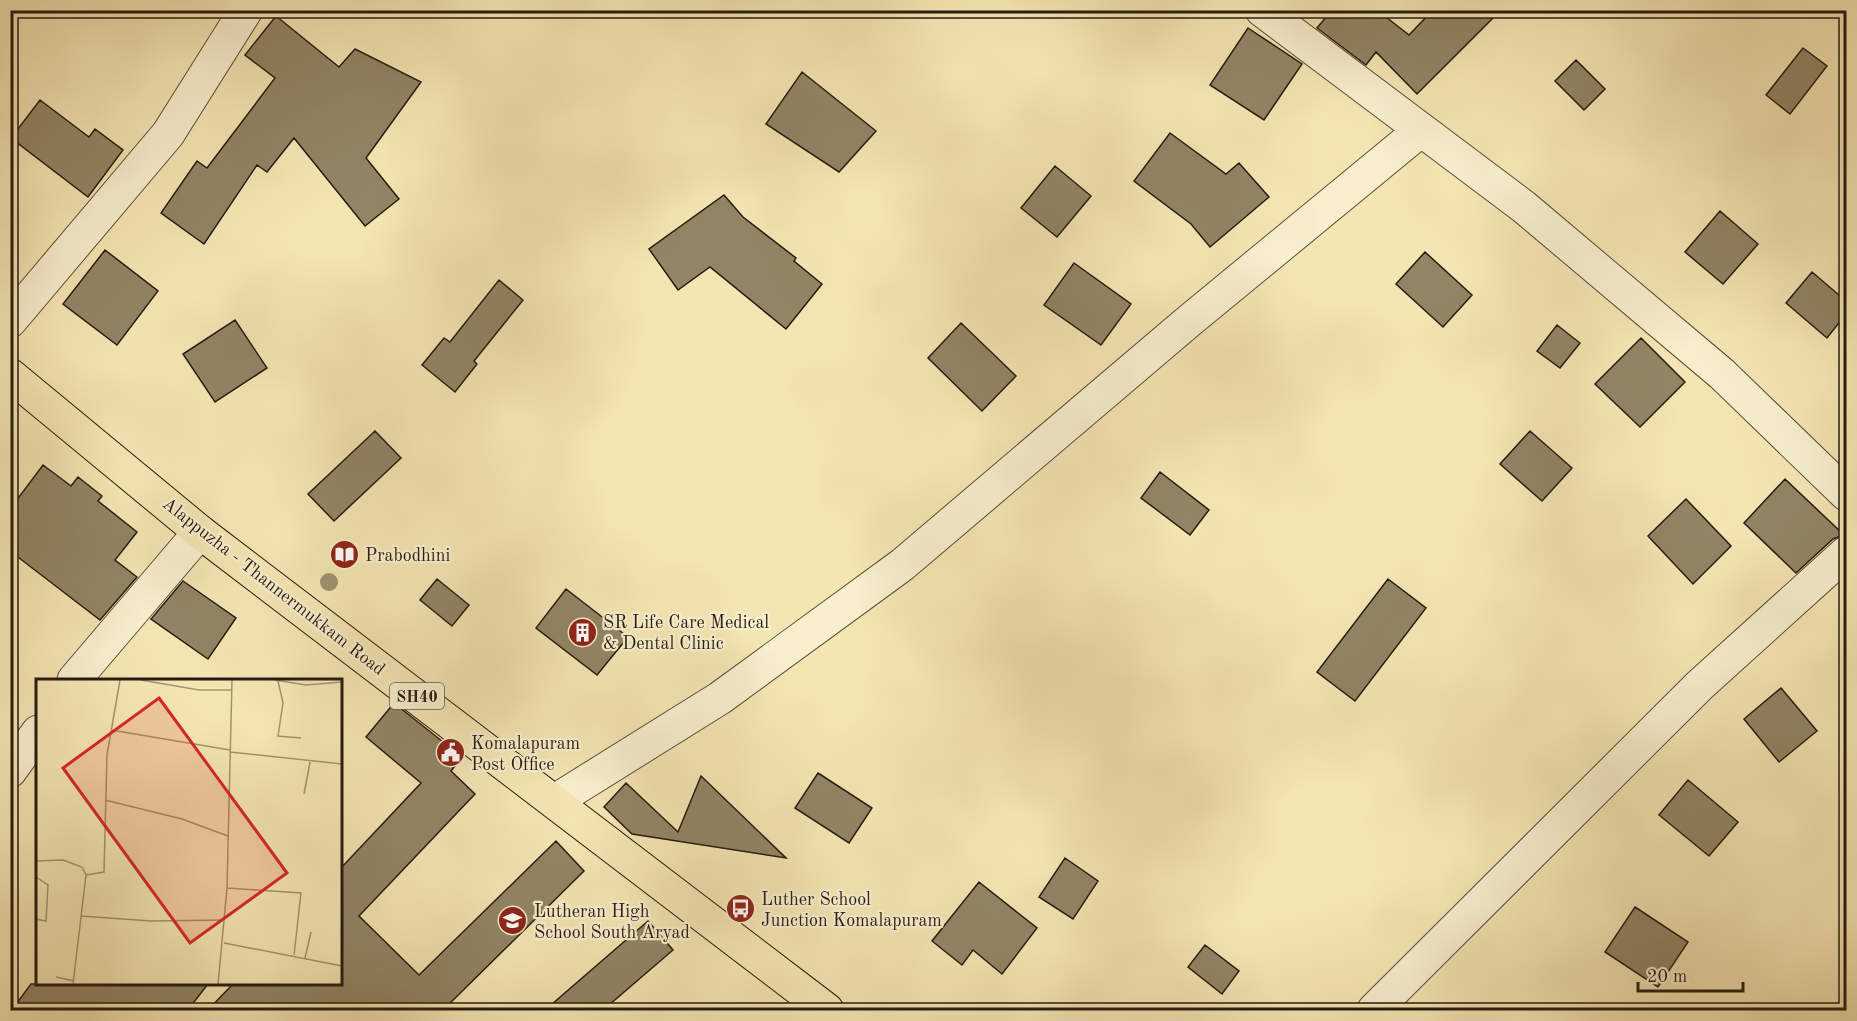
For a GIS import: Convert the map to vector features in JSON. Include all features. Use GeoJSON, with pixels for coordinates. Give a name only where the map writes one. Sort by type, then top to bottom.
{"type":"FeatureCollection","features":[{"type":"Feature","properties":{"kind":"main road","name":"Alappuzha - Thannermukkam Road"},"geometry":{"type":"LineString","coordinates":[[10,375],[200,532],[827,1011]]}},
{"type":"Feature","properties":{"kind":"street"},"geometry":{"type":"LineString","coordinates":[[10,321],[168,134],[246,10]]}},
{"type":"Feature","properties":{"kind":"street"},"geometry":{"type":"LineString","coordinates":[[1262,10],[1524,207],[1722,374],[1846,494]]}},
{"type":"Feature","properties":{"kind":"street"},"geometry":{"type":"LineString","coordinates":[[555,801],[720,698],[902,565],[1189,321],[1421,130]]}},
{"type":"Feature","properties":{"kind":"street"},"geometry":{"type":"LineString","coordinates":[[76,679],[200,532]]}},
{"type":"Feature","properties":{"kind":"street"},"geometry":{"type":"LineString","coordinates":[[1374,1011],[1700,685],[1846,553]]}},
{"type":"Feature","properties":{"kind":"street"},"geometry":{"type":"LineString","coordinates":[[10,771],[36,735]]}},
{"type":"Feature","properties":{"kind":"building"},"geometry":{"type":"Polygon","coordinates":[[[1332,10],[1377,10],[1409,35],[1433,10],[1501,10],[1417,94],[1376,52],[1366,65],[1317,28],[1332,10]]]}},
{"type":"Feature","properties":{"kind":"building"},"geometry":{"type":"Polygon","coordinates":[[[276,16],[339,67],[355,49],[421,82],[366,158],[399,199],[365,226],[294,138],[267,172],[257,165],[204,244],[161,213],[197,161],[207,168],[275,78],[245,55],[276,16]]]}},
{"type":"Feature","properties":{"kind":"building"},"geometry":{"type":"Polygon","coordinates":[[[1248,28],[1302,64],[1264,120],[1210,85],[1248,28]]]}},
{"type":"Feature","properties":{"kind":"building"},"geometry":{"type":"Polygon","coordinates":[[[1803,48],[1827,66],[1790,114],[1766,95],[1803,48]]]}},
{"type":"Feature","properties":{"kind":"building"},"geometry":{"type":"Polygon","coordinates":[[[1576,60],[1605,89],[1584,110],[1555,81],[1576,60]]]}},
{"type":"Feature","properties":{"kind":"building"},"geometry":{"type":"Polygon","coordinates":[[[802,72],[876,131],[839,172],[766,124],[802,72]]]}},
{"type":"Feature","properties":{"kind":"building"},"geometry":{"type":"Polygon","coordinates":[[[40,100],[89,137],[95,129],[123,150],[88,197],[11,138],[40,100]]]}},
{"type":"Feature","properties":{"kind":"building"},"geometry":{"type":"Polygon","coordinates":[[[1170,133],[1226,174],[1239,163],[1269,197],[1210,247],[1191,224],[1134,181],[1170,133]]]}},
{"type":"Feature","properties":{"kind":"building"},"geometry":{"type":"Polygon","coordinates":[[[1055,166],[1091,196],[1057,237],[1021,208],[1055,166]]]}},
{"type":"Feature","properties":{"kind":"building"},"geometry":{"type":"Polygon","coordinates":[[[724,195],[743,217],[796,258],[794,261],[822,284],[786,329],[710,267],[678,290],[649,249],[724,195]]]}},
{"type":"Feature","properties":{"kind":"building"},"geometry":{"type":"Polygon","coordinates":[[[1720,211],[1758,244],[1723,284],[1685,252],[1720,211]]]}},
{"type":"Feature","properties":{"kind":"building"},"geometry":{"type":"Polygon","coordinates":[[[105,250],[158,291],[117,345],[63,304],[105,250]]]}},
{"type":"Feature","properties":{"kind":"building"},"geometry":{"type":"Polygon","coordinates":[[[1425,252],[1472,295],[1443,327],[1396,284],[1425,252]]]}},
{"type":"Feature","properties":{"kind":"building"},"geometry":{"type":"Polygon","coordinates":[[[1074,263],[1131,304],[1101,345],[1044,305],[1074,263]]]}},
{"type":"Feature","properties":{"kind":"building"},"geometry":{"type":"Polygon","coordinates":[[[1812,272],[1846,301],[1846,314],[1827,338],[1786,303],[1812,272]]]}},
{"type":"Feature","properties":{"kind":"building"},"geometry":{"type":"Polygon","coordinates":[[[499,280],[523,300],[474,361],[477,364],[455,392],[422,365],[444,338],[450,342],[499,280]]]}},
{"type":"Feature","properties":{"kind":"building"},"geometry":{"type":"Polygon","coordinates":[[[235,320],[267,368],[215,402],[183,354],[235,320]]]}},
{"type":"Feature","properties":{"kind":"building"},"geometry":{"type":"Polygon","coordinates":[[[961,323],[1016,376],[982,411],[928,358],[961,323]]]}},
{"type":"Feature","properties":{"kind":"building"},"geometry":{"type":"Polygon","coordinates":[[[1557,325],[1580,343],[1560,368],[1537,351],[1557,325]]]}},
{"type":"Feature","properties":{"kind":"building"},"geometry":{"type":"Polygon","coordinates":[[[1641,338],[1685,382],[1640,427],[1595,384],[1641,338]]]}},
{"type":"Feature","properties":{"kind":"building"},"geometry":{"type":"Polygon","coordinates":[[[375,431],[401,458],[334,521],[308,494],[375,431]]]}},
{"type":"Feature","properties":{"kind":"building"},"geometry":{"type":"Polygon","coordinates":[[[1530,431],[1572,468],[1542,501],[1500,464],[1530,431]]]}},
{"type":"Feature","properties":{"kind":"building"},"geometry":{"type":"Polygon","coordinates":[[[43,465],[71,486],[78,477],[102,496],[98,501],[137,532],[115,560],[137,577],[100,620],[10,551],[10,509],[43,465]]]}},
{"type":"Feature","properties":{"kind":"building"},"geometry":{"type":"Polygon","coordinates":[[[1160,472],[1209,510],[1190,535],[1141,498],[1160,472]]]}},
{"type":"Feature","properties":{"kind":"building"},"geometry":{"type":"Polygon","coordinates":[[[1785,479],[1844,535],[1833,539],[1796,573],[1744,523],[1785,479]]]}},
{"type":"Feature","properties":{"kind":"building"},"geometry":{"type":"Polygon","coordinates":[[[1686,499],[1731,546],[1693,584],[1648,536],[1686,499]]]}},
{"type":"Feature","properties":{"kind":"building"},"geometry":{"type":"Polygon","coordinates":[[[437,579],[469,605],[452,626],[420,600],[437,579]]]}},
{"type":"Feature","properties":{"kind":"building"},"geometry":{"type":"Polygon","coordinates":[[[1388,579],[1426,608],[1355,701],[1317,672],[1388,579]]]}},
{"type":"Feature","properties":{"kind":"building"},"geometry":{"type":"Polygon","coordinates":[[[183,581],[236,618],[208,659],[151,619],[183,581]]]}},
{"type":"Feature","properties":{"kind":"building","name":"SR Life Care Medical & Dental Clinic"},"geometry":{"type":"Polygon","coordinates":[[[566,589],[628,637],[597,675],[536,628],[566,589]]]}},
{"type":"Feature","properties":{"kind":"building"},"geometry":{"type":"Polygon","coordinates":[[[1781,688],[1817,731],[1779,762],[1744,719],[1781,688]]]}},
{"type":"Feature","properties":{"kind":"building"},"geometry":{"type":"Polygon","coordinates":[[[394,703],[462,757],[451,771],[475,794],[359,916],[419,975],[556,841],[584,871],[442,1011],[207,1011],[232,985],[342,985],[342,867],[421,783],[366,737],[394,703]]]}},
{"type":"Feature","properties":{"kind":"building"},"geometry":{"type":"Polygon","coordinates":[[[818,773],[872,808],[849,843],[795,808],[818,773]]]}},
{"type":"Feature","properties":{"kind":"building"},"geometry":{"type":"Polygon","coordinates":[[[701,776],[786,858],[632,834],[604,807],[626,783],[678,832],[701,776]]]}},
{"type":"Feature","properties":{"kind":"building"},"geometry":{"type":"Polygon","coordinates":[[[1688,780],[1738,822],[1709,856],[1659,815],[1688,780]]]}},
{"type":"Feature","properties":{"kind":"building"},"geometry":{"type":"Polygon","coordinates":[[[1065,858],[1098,881],[1073,919],[1039,897],[1065,858]]]}},
{"type":"Feature","properties":{"kind":"building"},"geometry":{"type":"Polygon","coordinates":[[[979,882],[1037,928],[1002,974],[973,950],[962,965],[932,941],[979,882]]]}},
{"type":"Feature","properties":{"kind":"building"},"geometry":{"type":"Polygon","coordinates":[[[1635,907],[1688,942],[1658,987],[1605,952],[1635,907]]]}},
{"type":"Feature","properties":{"kind":"building"},"geometry":{"type":"Polygon","coordinates":[[[648,921],[673,950],[602,1011],[544,1011],[648,921]]]}},
{"type":"Feature","properties":{"kind":"building"},"geometry":{"type":"Polygon","coordinates":[[[1205,945],[1239,971],[1222,994],[1188,967],[1205,945]]]}},
{"type":"Feature","properties":{"kind":"building"},"geometry":{"type":"Polygon","coordinates":[[[31,984],[207,985],[187,1011],[11,1011],[31,984]]]}},
{"type":"Feature","properties":{"kind":"place","name":"Prabodhini"},"geometry":{"type":"Point","coordinates":[344,555]}},
{"type":"Feature","properties":{"kind":"place","name":"SR Life Care Medical & Dental Clinic"},"geometry":{"type":"Point","coordinates":[582,632]}},
{"type":"Feature","properties":{"kind":"place","name":"Komalapuram Post Office"},"geometry":{"type":"Point","coordinates":[450,753]}},
{"type":"Feature","properties":{"kind":"place","name":"Luther School Junction Komalapuram"},"geometry":{"type":"Point","coordinates":[740,909]}},
{"type":"Feature","properties":{"kind":"place","name":"Lutheran High School South Aryad"},"geometry":{"type":"Point","coordinates":[513,921]}}]}
